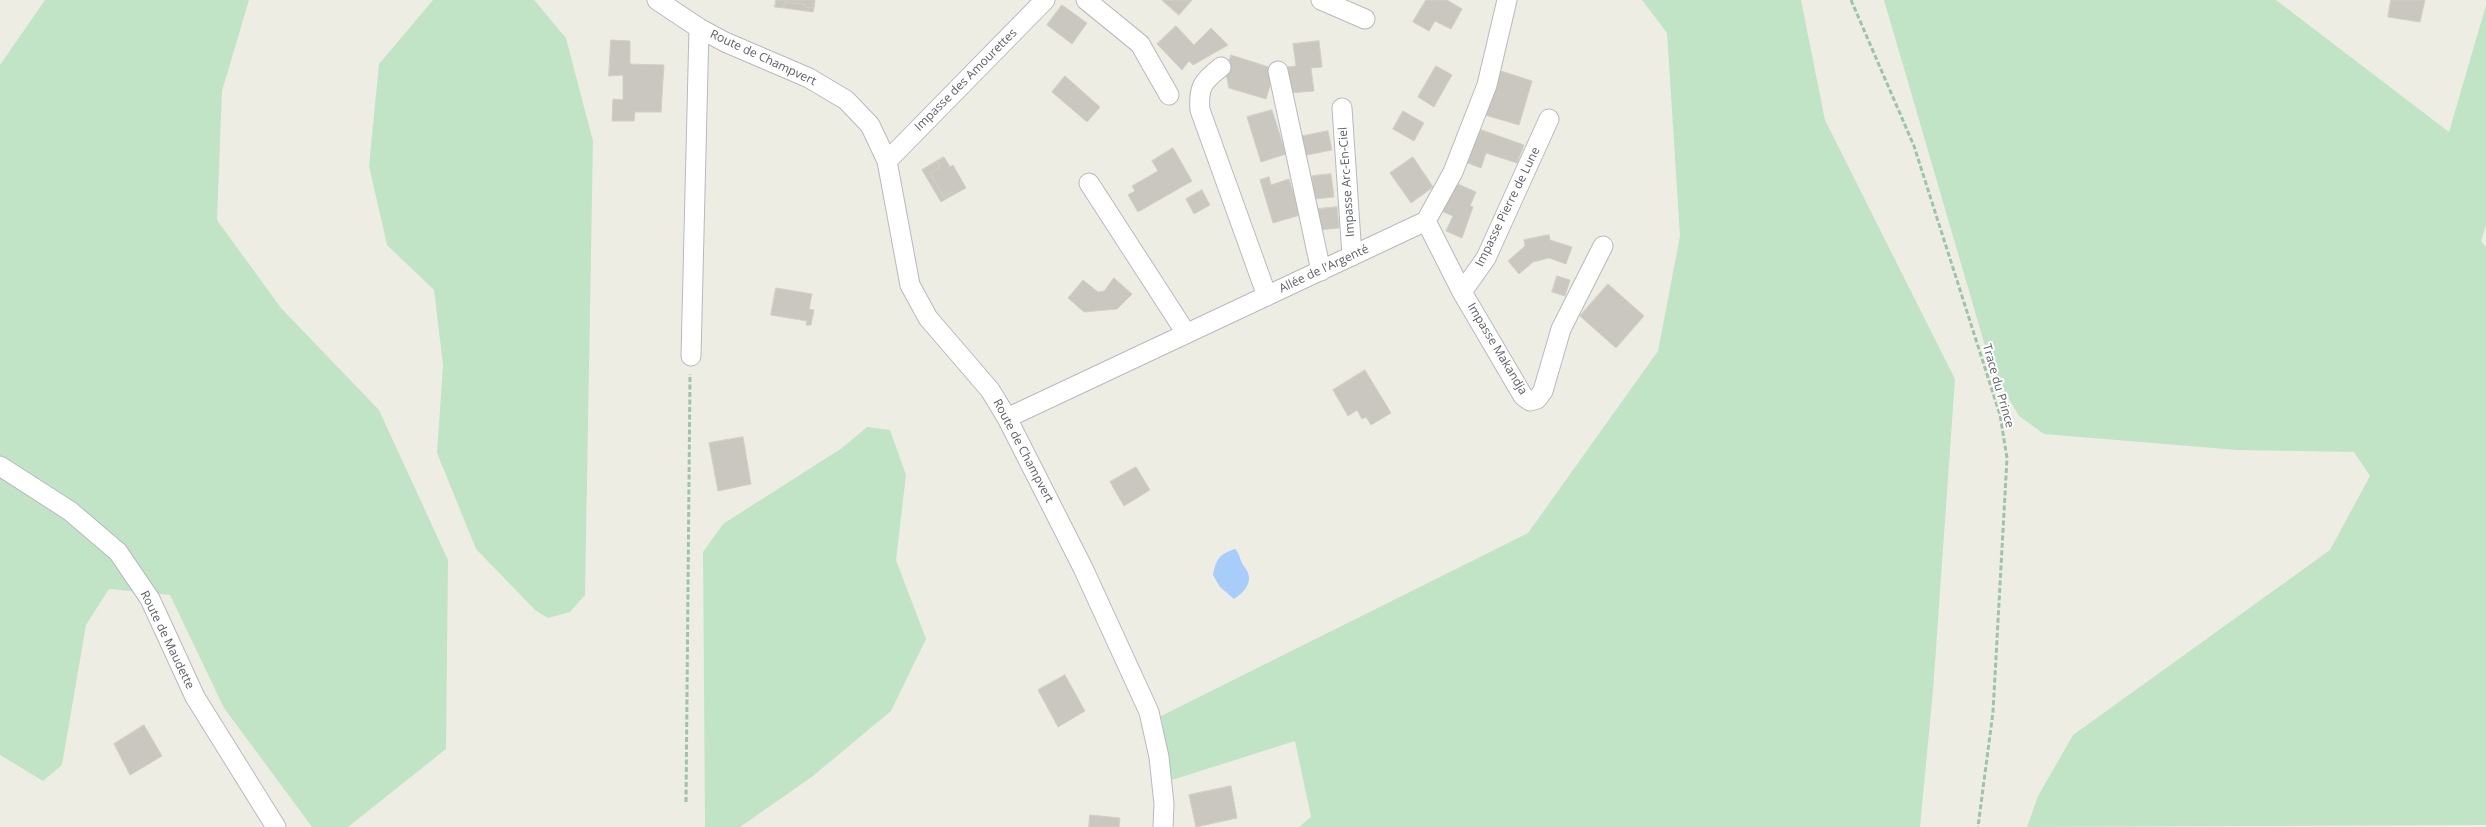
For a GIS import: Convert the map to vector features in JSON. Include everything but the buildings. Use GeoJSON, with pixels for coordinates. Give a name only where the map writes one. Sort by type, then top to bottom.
{"type":"FeatureCollection","features":[{"type":"Feature","properties":{"kind":"street","name":"Route de Champvert"},"geometry":{"type":"LineString","coordinates":[[657,0],[699,28],[809,78],[846,100],[870,125],[887,161],[910,284],[928,318],[990,390],[1007,418],[1083,568],[1149,712],[1160,757],[1164,804],[1163,827]]}},
{"type":"Feature","properties":{"kind":"street","name":"Impasse des Amourettes"},"geometry":{"type":"LineString","coordinates":[[887,161],[1045,0]]}},
{"type":"Feature","properties":{"kind":"street"},"geometry":{"type":"LineString","coordinates":[[1086,0],[1140,44],[1169,95]]}},
{"type":"Feature","properties":{"kind":"street"},"geometry":{"type":"LineString","coordinates":[[1321,0],[1365,19]]}},
{"type":"Feature","properties":{"kind":"street"},"geometry":{"type":"LineString","coordinates":[[1426,220],[1453,172],[1487,85],[1507,0]]}},
{"type":"Feature","properties":{"kind":"street"},"geometry":{"type":"LineString","coordinates":[[691,356],[699,28]]}},
{"type":"Feature","properties":{"kind":"street"},"geometry":{"type":"LineString","coordinates":[[1220,67],[1206,79],[1198,94],[1200,110],[1267,296]]}},
{"type":"Feature","properties":{"kind":"street"},"geometry":{"type":"LineString","coordinates":[[1278,71],[1321,271]]}},
{"type":"Feature","properties":{"kind":"street","name":"Impasse Arc-En-Ciel"},"geometry":{"type":"LineString","coordinates":[[1342,108],[1352,256]]}},
{"type":"Feature","properties":{"kind":"street","name":"Impasse Pierre de Lune"},"geometry":{"type":"LineString","coordinates":[[1462,292],[1486,258],[1549,119]]}},
{"type":"Feature","properties":{"kind":"street"},"geometry":{"type":"LineString","coordinates":[[1089,183],[1186,333]]}},
{"type":"Feature","properties":{"kind":"street","name":"Allée de l'Argenté"},"geometry":{"type":"LineString","coordinates":[[1007,418],[1426,220]]}},
{"type":"Feature","properties":{"kind":"street","name":"Impasse Makandja"},"geometry":{"type":"LineString","coordinates":[[1426,220],[1462,292],[1523,396],[1530,401],[1537,399],[1543,391],[1561,329],[1603,246]]}},
{"type":"Feature","properties":{"kind":"street","name":"Route de Maudette"},"geometry":{"type":"LineString","coordinates":[[0,466],[70,511],[118,552],[150,600],[195,697],[276,827]]}},
{"type":"Feature","properties":{"kind":"path","name":"Trace du Prince"},"geometry":{"type":"LineString","coordinates":[[1851,0],[1914,146],[2000,415],[2007,458],[1993,712],[1978,827]]}},
{"type":"Feature","properties":{"kind":"path"},"geometry":{"type":"LineString","coordinates":[[686,802],[691,356]]}},
{"type":"Feature","properties":{"kind":"green space"},"geometry":{"type":"Polygon","coordinates":[[[45,0],[249,0],[222,91],[217,220],[281,308],[379,410],[448,560],[446,749],[348,827],[312,827],[224,708],[170,595],[109,589],[86,625],[62,765],[43,781],[0,755],[0,65],[45,0]]]}},
{"type":"Feature","properties":{"kind":"green space"},"geometry":{"type":"Polygon","coordinates":[[[433,0],[534,0],[566,38],[593,141],[585,595],[570,612],[548,618],[535,610],[476,549],[437,453],[443,365],[434,290],[387,245],[369,166],[379,64],[433,0]]]}},
{"type":"Feature","properties":{"kind":"green space"},"geometry":{"type":"Polygon","coordinates":[[[1642,0],[1801,0],[1825,120],[1955,379],[1933,691],[1920,827],[1299,827],[1311,817],[1295,741],[1172,780],[1161,716],[1528,533],[1658,351],[1680,236],[1667,33],[1642,0]]]}},
{"type":"Feature","properties":{"kind":"green space"},"geometry":{"type":"Polygon","coordinates":[[[1884,0],[2276,0],[2449,132],[2486,5],[2486,225],[2481,241],[2486,247],[2486,825],[2027,827],[2038,796],[2073,735],[2330,550],[2370,476],[2354,452],[2237,450],[2044,434],[2019,416],[1992,370],[1884,0]]]}},
{"type":"Feature","properties":{"kind":"green space"},"geometry":{"type":"Polygon","coordinates":[[[867,427],[890,430],[906,475],[896,560],[926,639],[891,711],[813,776],[740,827],[705,827],[703,552],[723,524],[842,448],[867,427]]]}},
{"type":"Feature","properties":{"kind":"water"},"geometry":{"type":"Polygon","coordinates":[[[1235,549],[1247,572],[1249,581],[1241,594],[1234,599],[1220,587],[1213,575],[1219,558],[1235,549]]]}}]}
